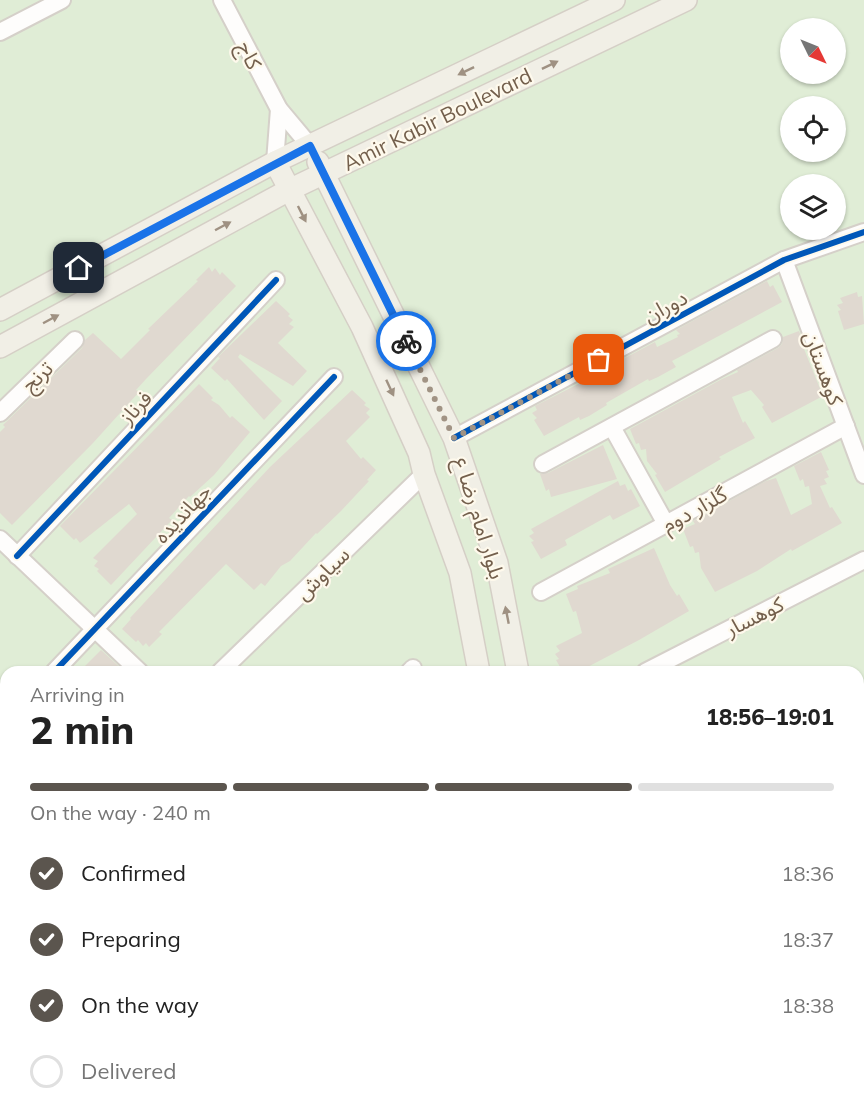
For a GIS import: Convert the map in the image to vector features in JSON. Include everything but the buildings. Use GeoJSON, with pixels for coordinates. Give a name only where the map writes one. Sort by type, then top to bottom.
{"type":"FeatureCollection","features":[{"type":"Feature","properties":{"kind":"main road","name":"Amir Kabir Boulevard"},"geometry":{"type":"LineString","coordinates":[[0,310],[275,162],[614,0]]}},
{"type":"Feature","properties":{"kind":"main road","name":"Amir Kabir Boulevard"},"geometry":{"type":"LineString","coordinates":[[0,346],[289,190],[686,0]]}},
{"type":"Feature","properties":{"kind":"main road","name":"بلوار امام رضا ع"},"geometry":{"type":"LineString","coordinates":[[310,146],[454,438],[497,563],[517,666]]}},
{"type":"Feature","properties":{"kind":"main road","name":"بلوار امام رضا ع"},"geometry":{"type":"LineString","coordinates":[[275,162],[362,327],[419,453],[424,474],[460,573],[478,666]]}},
{"type":"Feature","properties":{"kind":"street"},"geometry":{"type":"LineString","coordinates":[[0,32],[62,0]]}},
{"type":"Feature","properties":{"kind":"street","name":"کاج"},"geometry":{"type":"LineString","coordinates":[[222,0],[279,109],[310,146]]}},
{"type":"Feature","properties":{"kind":"street"},"geometry":{"type":"LineString","coordinates":[[275,162],[279,109]]}},
{"type":"Feature","properties":{"kind":"street","name":"دوران"},"geometry":{"type":"LineString","coordinates":[[454,438],[784,260],[864,232]]}},
{"type":"Feature","properties":{"kind":"street","name":"کوهستان"},"geometry":{"type":"LineString","coordinates":[[784,260],[864,473]]}},
{"type":"Feature","properties":{"kind":"street","name":"فرناز"},"geometry":{"type":"LineString","coordinates":[[17,556],[276,280]]}},
{"type":"Feature","properties":{"kind":"street"},"geometry":{"type":"LineString","coordinates":[[543,464],[773,339]]}},
{"type":"Feature","properties":{"kind":"street","name":"ترنج"},"geometry":{"type":"LineString","coordinates":[[0,413],[75,340]]}},
{"type":"Feature","properties":{"kind":"street","name":"جهاندیده"},"geometry":{"type":"LineString","coordinates":[[60,666],[334,377]]}},
{"type":"Feature","properties":{"kind":"street","name":"گلزار دوم"},"geometry":{"type":"LineString","coordinates":[[541,591],[846,426]]}},
{"type":"Feature","properties":{"kind":"street"},"geometry":{"type":"LineString","coordinates":[[612,427],[666,524]]}},
{"type":"Feature","properties":{"kind":"street","name":"سیاوش"},"geometry":{"type":"LineString","coordinates":[[226,666],[424,474]]}},
{"type":"Feature","properties":{"kind":"street"},"geometry":{"type":"LineString","coordinates":[[0,539],[134,666]]}},
{"type":"Feature","properties":{"kind":"street","name":"کوهسار"},"geometry":{"type":"LineString","coordinates":[[657,666],[864,560]]}},
{"type":"Feature","properties":{"kind":"green space"},"geometry":{"type":"Polygon","coordinates":[[[0,0],[864,0],[864,666],[0,666],[0,0]]]}},
{"type":"Feature","properties":{"kind":"cycle path"},"geometry":{"type":"LineString","coordinates":[[454,438],[784,260],[864,232]]}},
{"type":"Feature","properties":{"kind":"cycle path"},"geometry":{"type":"LineString","coordinates":[[17,556],[276,280]]}},
{"type":"Feature","properties":{"kind":"cycle path"},"geometry":{"type":"LineString","coordinates":[[60,666],[334,377]]}},
{"type":"Feature","properties":{"kind":"way so far"},"geometry":{"type":"LineString","coordinates":[[406,341],[454,438],[599,360]]}},
{"type":"Feature","properties":{"kind":"route"},"geometry":{"type":"LineString","coordinates":[[79,268],[275,162],[310,146],[406,341]]}}]}
